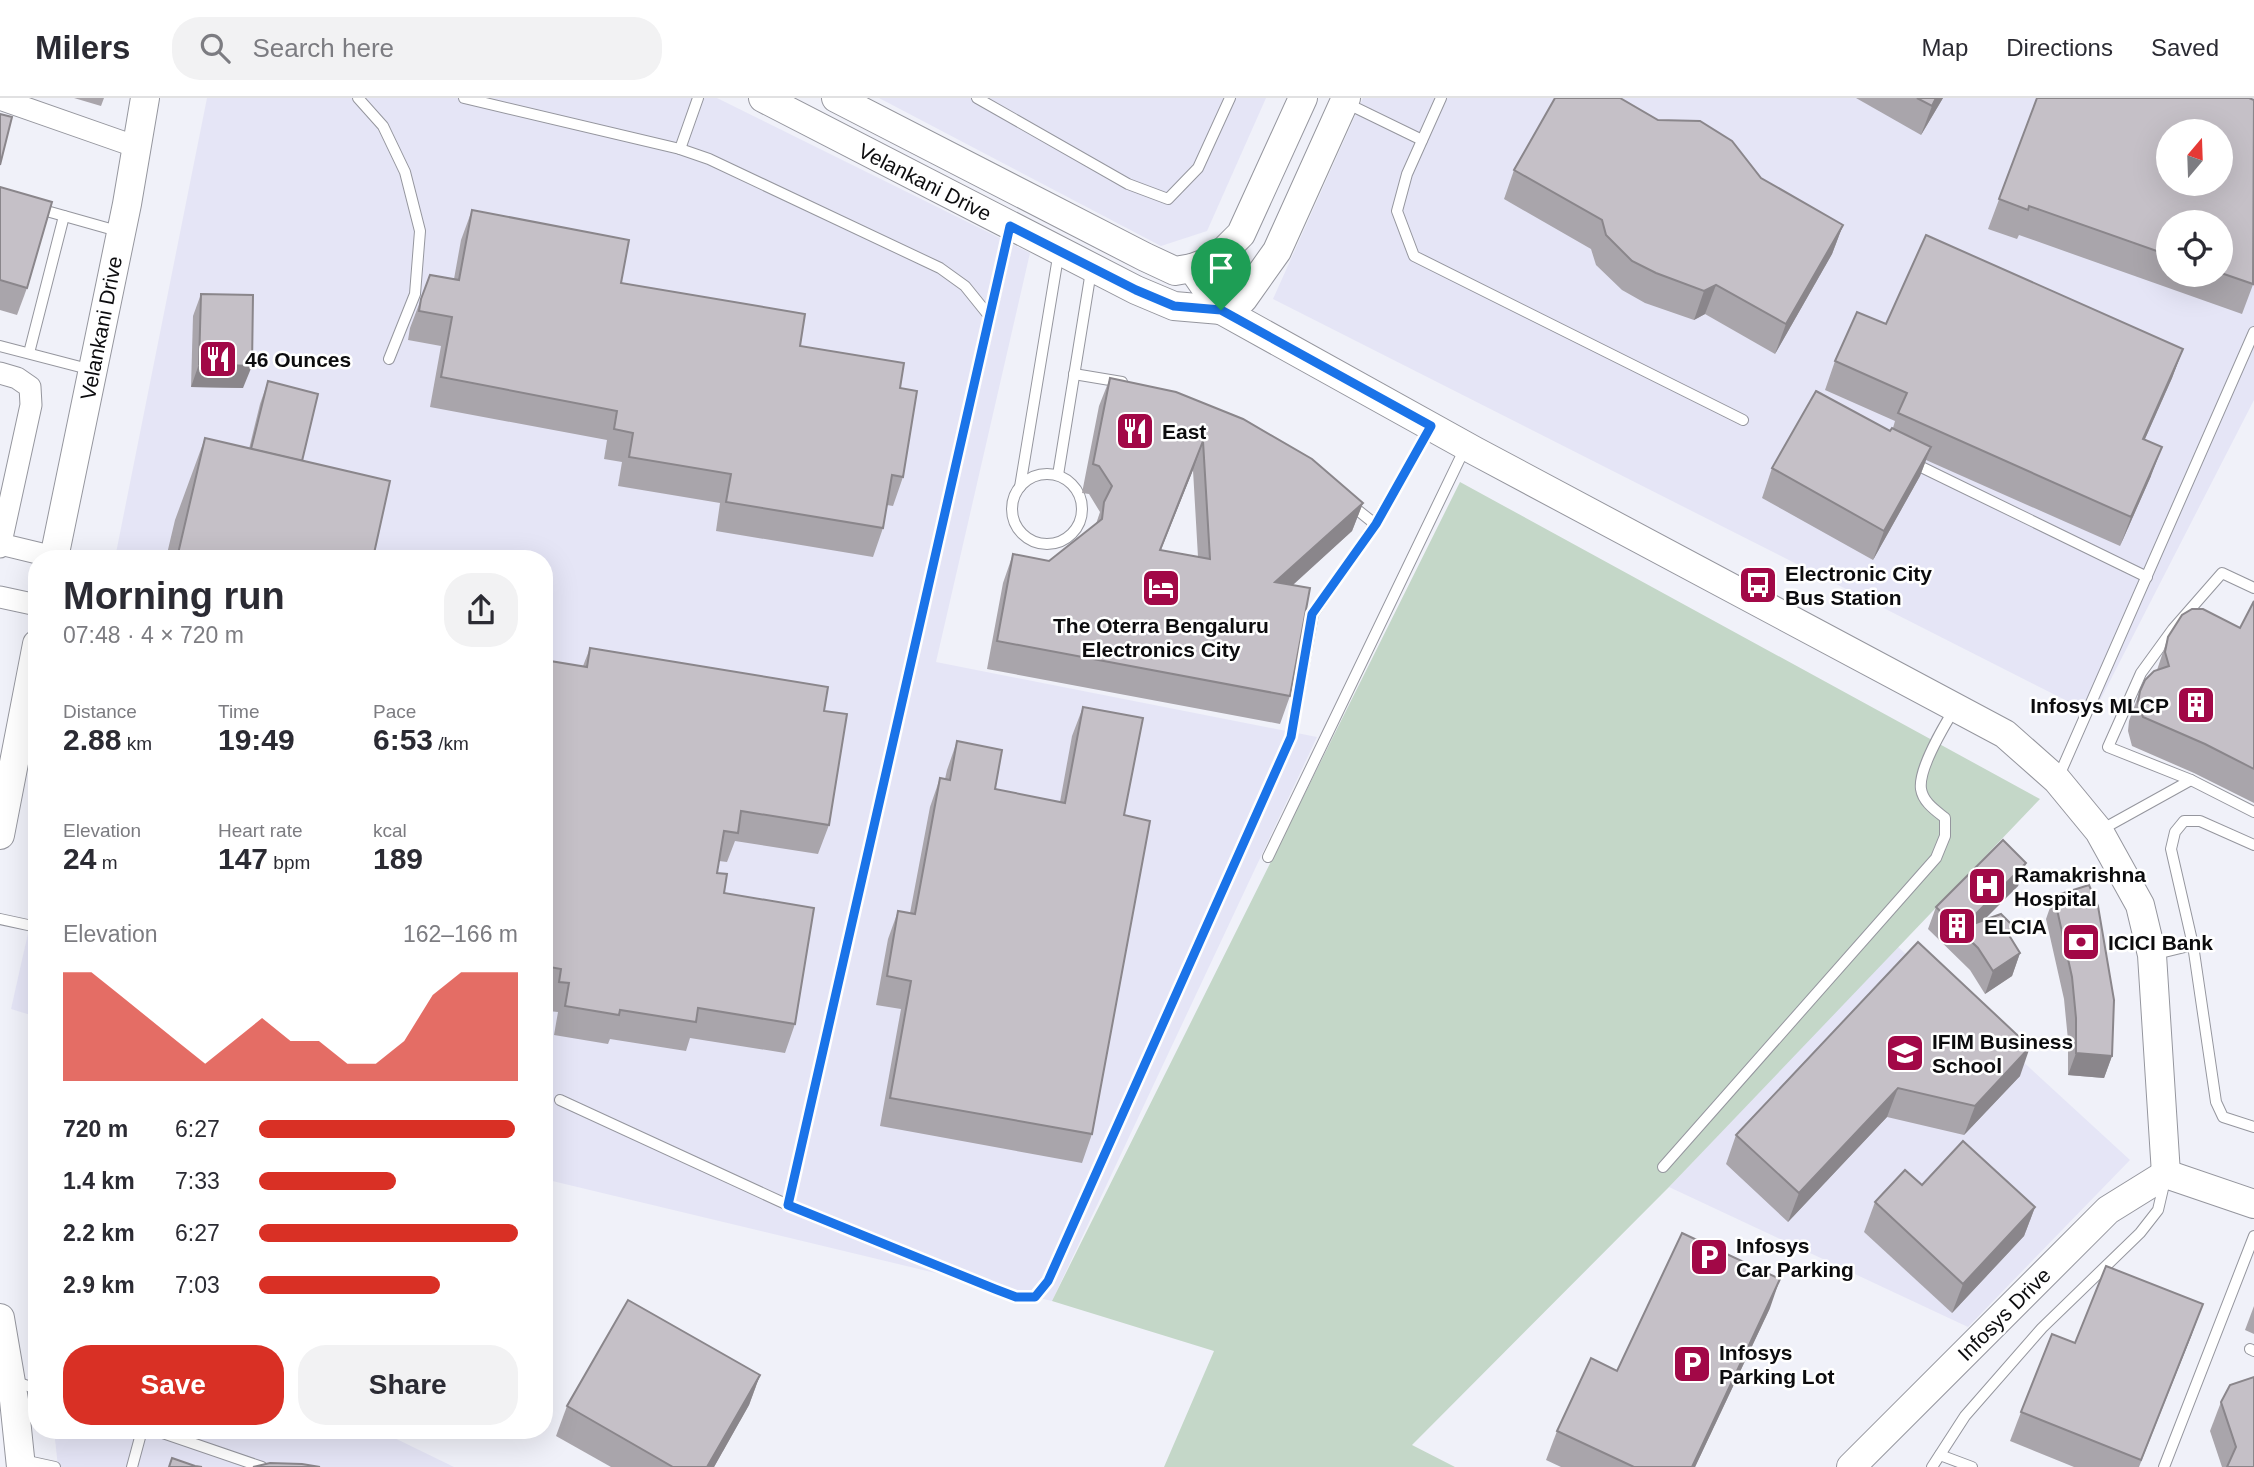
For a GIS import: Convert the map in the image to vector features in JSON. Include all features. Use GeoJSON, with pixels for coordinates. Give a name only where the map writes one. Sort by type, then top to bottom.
{"type":"FeatureCollection","features":[{"type":"Feature","properties":{"kind":"street","name":"Velankani Drive"},"geometry":{"type":"LineString","coordinates":[[56,550],[121,232],[145,98]]}},
{"type":"Feature","properties":{"kind":"street","name":"Velankani Drive"},"geometry":{"type":"LineString","coordinates":[[763,98],[1092,268],[1174,306],[1232,305]]}},
{"type":"Feature","properties":{"kind":"street","name":"Velankani Drive"},"geometry":{"type":"LineString","coordinates":[[836,98],[1175,271],[1204,263]]}},
{"type":"Feature","properties":{"kind":"street"},"geometry":{"type":"LineString","coordinates":[[1303,98],[1241,234],[1204,263],[1232,305],[1431,426],[2005,734],[2057,780],[2099,831],[2140,905],[2152,955],[2166,1174],[2254,1204]]}},
{"type":"Feature","properties":{"kind":"street"},"geometry":{"type":"LineString","coordinates":[[0,99],[137,147]]}},
{"type":"Feature","properties":{"kind":"street"},"geometry":{"type":"LineString","coordinates":[[1232,305],[1277,251],[1345,100]]}},
{"type":"Feature","properties":{"kind":"street"},"geometry":{"type":"LineString","coordinates":[[0,373],[17,378],[30,387],[30,405],[0,545],[28,552]]}},
{"type":"Feature","properties":{"kind":"street"},"geometry":{"type":"LineString","coordinates":[[0,597],[28,603]]}},
{"type":"Feature","properties":{"kind":"street"},"geometry":{"type":"LineString","coordinates":[[0,835],[7,767],[28,680]]}},
{"type":"Feature","properties":{"kind":"street","name":"Infosys Drive"},"geometry":{"type":"LineString","coordinates":[[1851,1467],[2108,1210],[2166,1174]]}},
{"type":"Feature","properties":{"kind":"street"},"geometry":{"type":"LineString","coordinates":[[0,1318],[24,1385],[21,1463]]}},
{"type":"Feature","properties":{"kind":"lane"},"geometry":{"type":"LineString","coordinates":[[358,98],[383,125],[405,172],[419,231],[415,294],[389,359]]}},
{"type":"Feature","properties":{"kind":"lane"},"geometry":{"type":"LineString","coordinates":[[464,98],[680,149],[709,159],[940,268],[965,286],[990,317]]}},
{"type":"Feature","properties":{"kind":"lane"},"geometry":{"type":"LineString","coordinates":[[680,149],[698,98]]}},
{"type":"Feature","properties":{"kind":"lane"},"geometry":{"type":"LineString","coordinates":[[977,98],[1128,184],[1168,199],[1198,169],[1230,98]]}},
{"type":"Feature","properties":{"kind":"lane"},"geometry":{"type":"LineString","coordinates":[[1441,98],[1407,174],[1397,211],[1414,256],[1744,420]]}},
{"type":"Feature","properties":{"kind":"lane"},"geometry":{"type":"LineString","coordinates":[[1345,100],[1422,140]]}},
{"type":"Feature","properties":{"kind":"lane"},"geometry":{"type":"LineString","coordinates":[[26,205],[121,232]]}},
{"type":"Feature","properties":{"kind":"lane"},"geometry":{"type":"LineString","coordinates":[[29,353],[64,216]]}},
{"type":"Feature","properties":{"kind":"lane"},"geometry":{"type":"LineString","coordinates":[[788,1205],[1010,226]]}},
{"type":"Feature","properties":{"kind":"lane"},"geometry":{"type":"LineString","coordinates":[[1020,487],[1043,474],[1058,475],[1071,483],[1080,495],[1083,510],[1072,535],[1061,542],[1035,542],[1024,536],[1016,525],[1012,512],[1013,499],[1020,487],[1059,251]]}},
{"type":"Feature","properties":{"kind":"lane"},"geometry":{"type":"LineString","coordinates":[[1058,475],[1092,268]]}},
{"type":"Feature","properties":{"kind":"lane"},"geometry":{"type":"LineString","coordinates":[[2057,780],[2254,332]]}},
{"type":"Feature","properties":{"kind":"lane"},"geometry":{"type":"LineString","coordinates":[[0,346],[93,370]]}},
{"type":"Feature","properties":{"kind":"lane"},"geometry":{"type":"LineString","coordinates":[[1074,374],[1132,383]]}},
{"type":"Feature","properties":{"kind":"lane"},"geometry":{"type":"LineString","coordinates":[[560,1100],[788,1205],[1016,1297],[1035,1297],[1048,1281],[1291,737],[1312,614],[1376,524],[1431,426]]}},
{"type":"Feature","properties":{"kind":"lane"},"geometry":{"type":"LineString","coordinates":[[1268,857],[1466,445]]}},
{"type":"Feature","properties":{"kind":"lane"},"geometry":{"type":"LineString","coordinates":[[1898,456],[2147,577]]}},
{"type":"Feature","properties":{"kind":"lane"},"geometry":{"type":"LineString","coordinates":[[1336,493],[1376,524]]}},
{"type":"Feature","properties":{"kind":"lane"},"geometry":{"type":"LineString","coordinates":[[2254,588],[2222,573],[2173,629],[2141,673],[2108,747],[2191,780],[2254,812]]}},
{"type":"Feature","properties":{"kind":"lane"},"geometry":{"type":"LineString","coordinates":[[1663,1167],[1937,858],[1945,836],[1945,818],[1927,803],[1920,788],[1927,760],[1955,708]]}},
{"type":"Feature","properties":{"kind":"lane"},"geometry":{"type":"LineString","coordinates":[[2099,831],[2191,780]]}},
{"type":"Feature","properties":{"kind":"lane"},"geometry":{"type":"LineString","coordinates":[[2254,845],[2200,821],[2183,821],[2175,832],[2171,849],[2193,945],[2216,1102],[2222,1116],[2254,1127]]}},
{"type":"Feature","properties":{"kind":"lane"},"geometry":{"type":"LineString","coordinates":[[0,919],[28,925]]}},
{"type":"Feature","properties":{"kind":"lane"},"geometry":{"type":"LineString","coordinates":[[2152,955],[2193,945]]}},
{"type":"Feature","properties":{"kind":"lane"},"geometry":{"type":"LineString","coordinates":[[1931,1467],[1965,1416],[2042,1328],[2140,1233],[2158,1210],[2166,1174]]}},
{"type":"Feature","properties":{"kind":"lane"},"geometry":{"type":"LineString","coordinates":[[2164,1467],[2254,1236]]}},
{"type":"Feature","properties":{"kind":"lane"},"geometry":{"type":"LineString","coordinates":[[132,1467],[140,1439]]}},
{"type":"Feature","properties":{"kind":"lane"},"geometry":{"type":"LineString","coordinates":[[180,1439],[262,1467]]}},
{"type":"Feature","properties":{"kind":"lane"},"geometry":{"type":"LineString","coordinates":[[1940,1455],[1972,1467]]}},
{"type":"Feature","properties":{"kind":"lane"},"geometry":{"type":"LineString","coordinates":[[21,1463],[55,1467]]}},
{"type":"Feature","properties":{"kind":"shaded area"},"geometry":{"type":"Polygon","coordinates":[[[207,98],[717,98],[1030,253],[936,662],[1317,737],[1052,1301],[553,1181],[553,550],[117,550],[207,98]]]}},
{"type":"Feature","properties":{"kind":"shaded area"},"geometry":{"type":"Polygon","coordinates":[[[879,98],[1266,98],[1207,231],[1161,246],[879,98]]]}},
{"type":"Feature","properties":{"kind":"shaded area"},"geometry":{"type":"Polygon","coordinates":[[[1363,98],[2254,98],[2254,400],[2093,714],[1273,299],[1363,98]]]}},
{"type":"Feature","properties":{"kind":"shaded area"},"geometry":{"type":"Polygon","coordinates":[[[28,933],[28,1014],[11,1009],[28,933]]]}},
{"type":"Feature","properties":{"kind":"shaded area","name":"IFIM Business School"},"geometry":{"type":"Polygon","coordinates":[[[1897,946],[2130,1160],[1968,1327],[1669,1187],[1897,946]]]}},
{"type":"Feature","properties":{"kind":"shaded area"},"geometry":{"type":"Polygon","coordinates":[[[55,1439],[396,1439],[454,1467],[58,1467],[55,1439]]]}},
{"type":"Feature","properties":{"kind":"green space"},"geometry":{"type":"Polygon","coordinates":[[[1460,482],[2040,799],[1669,1187],[1412,1445],[1455,1467],[1164,1467],[1214,1351],[1052,1301],[1460,482]]]}},
{"type":"Feature","properties":{"kind":"building"},"geometry":{"type":"Polygon","coordinates":[[[1555,98],[1620,98],[1658,120],[1700,121],[1732,141],[1761,178],[1843,225],[1786,324],[1716,285],[1704,291],[1632,261],[1606,235],[1602,220],[1514,170],[1555,98]]]}},
{"type":"Feature","properties":{"kind":"building"},"geometry":{"type":"Polygon","coordinates":[[[1917,98],[1936,98],[1932,106],[1917,98]]]}},
{"type":"Feature","properties":{"kind":"building"},"geometry":{"type":"Polygon","coordinates":[[[2037,98],[2254,100],[2253,284],[2233,277],[2233,210],[2156,210],[2156,251],[2029,206],[2028,210],[1999,199],[2037,98]]]}},
{"type":"Feature","properties":{"kind":"building"},"geometry":{"type":"Polygon","coordinates":[[[0,114],[12,117],[0,165],[0,114]]]}},
{"type":"Feature","properties":{"kind":"building"},"geometry":{"type":"Polygon","coordinates":[[[0,187],[52,202],[27,288],[0,280],[0,187]]]}},
{"type":"Feature","properties":{"kind":"building"},"geometry":{"type":"Polygon","coordinates":[[[472,210],[629,240],[621,283],[805,314],[800,346],[904,363],[900,388],[917,391],[903,477],[892,475],[883,528],[726,502],[731,474],[629,457],[633,433],[614,429],[617,411],[441,377],[452,317],[419,311],[421,299],[430,275],[459,280],[472,210]]]}},
{"type":"Feature","properties":{"kind":"building"},"geometry":{"type":"Polygon","coordinates":[[[1926,235],[2183,349],[2143,439],[2162,447],[2131,517],[1898,413],[1907,393],[1835,361],[1857,312],[1886,324],[1926,235]]]}},
{"type":"Feature","properties":{"kind":"building"},"geometry":{"type":"Polygon","coordinates":[[[201,294],[253,295],[252,366],[199,364],[201,294]]]}},
{"type":"Feature","properties":{"kind":"building"},"geometry":{"type":"Polygon","coordinates":[[[1110,378],[1176,392],[1243,419],[1312,459],[1363,503],[1275,582],[1310,588],[1290,696],[997,641],[1013,554],[1049,561],[1102,519],[1104,502],[1112,486],[1099,466],[1093,464],[1110,378]],[[1203,441],[1160,550],[1210,559],[1203,441]]]}},
{"type":"Feature","properties":{"kind":"building"},"geometry":{"type":"Polygon","coordinates":[[[268,381],[318,394],[302,461],[251,449],[268,381]]]}},
{"type":"Feature","properties":{"kind":"building"},"geometry":{"type":"Polygon","coordinates":[[[1816,391],[1890,431],[1892,428],[1931,447],[1884,531],[1772,468],[1816,391]]]}},
{"type":"Feature","properties":{"kind":"building"},"geometry":{"type":"Polygon","coordinates":[[[205,438],[390,481],[375,550],[179,550],[205,438]]]}},
{"type":"Feature","properties":{"kind":"building","name":"Infosys MLCP"},"geometry":{"type":"Polygon","coordinates":[[[2254,601],[2254,769],[2143,717],[2138,702],[2145,680],[2154,671],[2169,666],[2165,652],[2168,637],[2182,615],[2192,609],[2203,609],[2240,628],[2254,601]]]}},
{"type":"Feature","properties":{"kind":"building"},"geometry":{"type":"Polygon","coordinates":[[[590,648],[828,687],[824,711],[847,714],[829,825],[741,811],[738,833],[724,831],[717,873],[727,874],[724,893],[814,908],[795,1024],[698,1008],[696,1022],[620,1010],[619,1015],[565,1006],[569,983],[559,982],[561,969],[553,968],[553,661],[587,667],[590,648]]]}},
{"type":"Feature","properties":{"kind":"building"},"geometry":{"type":"Polygon","coordinates":[[[1083,707],[1143,718],[1124,815],[1150,821],[1092,1134],[890,1098],[911,981],[887,976],[898,911],[915,914],[940,778],[950,780],[957,741],[1002,750],[995,789],[1065,803],[1083,707]]]}},
{"type":"Feature","properties":{"kind":"building"},"geometry":{"type":"Polygon","coordinates":[[[2003,840],[2026,863],[1962,928],[2001,914],[2013,926],[2007,932],[2020,953],[1993,971],[1978,948],[1936,907],[2003,840]]]}},
{"type":"Feature","properties":{"kind":"building"},"geometry":{"type":"Polygon","coordinates":[[[2089,885],[2098,906],[2114,1000],[2112,1056],[2076,1053],[2072,977],[2054,896],[2089,885]]]}},
{"type":"Feature","properties":{"kind":"building"},"geometry":{"type":"Polygon","coordinates":[[[1918,942],[2030,1047],[1975,1106],[1898,1088],[1799,1193],[1736,1135],[1918,942]]]}},
{"type":"Feature","properties":{"kind":"building"},"geometry":{"type":"Polygon","coordinates":[[[1963,1141],[2035,1207],[1963,1284],[1875,1202],[1905,1170],[1922,1185],[1963,1141]]]}},
{"type":"Feature","properties":{"kind":"building"},"geometry":{"type":"Polygon","coordinates":[[[1682,1233],[1780,1279],[1692,1467],[1634,1467],[1557,1431],[1591,1358],[1617,1371],[1682,1233]]]}},
{"type":"Feature","properties":{"kind":"building"},"geometry":{"type":"Polygon","coordinates":[[[2106,1266],[2203,1304],[2141,1460],[2021,1412],[2052,1334],[2075,1343],[2106,1266]]]}},
{"type":"Feature","properties":{"kind":"building"},"geometry":{"type":"Polygon","coordinates":[[[628,1300],[760,1375],[707,1467],[673,1467],[567,1406],[628,1300]]]}},
{"type":"Feature","properties":{"kind":"building"},"geometry":{"type":"Polygon","coordinates":[[[2254,1377],[2254,1467],[2227,1467],[2236,1447],[2221,1402],[2230,1385],[2254,1377]]]}},
{"type":"Feature","properties":{"kind":"building"},"geometry":{"type":"Polygon","coordinates":[[[172,1458],[195,1466],[202,1467],[169,1467],[172,1458]]]}},
{"type":"Feature","properties":{"kind":"building"},"geometry":{"type":"Polygon","coordinates":[[[270,1463],[302,1464],[320,1467],[253,1467],[270,1463]]]}},
{"type":"Feature","properties":{"kind":"place","name":"46 Ounces"},"geometry":{"type":"Point","coordinates":[218,359]}},
{"type":"Feature","properties":{"kind":"place","name":"East"},"geometry":{"type":"Point","coordinates":[1135,431]}},
{"type":"Feature","properties":{"kind":"place","name":"Electronic City Bus Station"},"geometry":{"type":"Point","coordinates":[1758,585]}},
{"type":"Feature","properties":{"kind":"place","name":"The Oterra Bengaluru Electronics City"},"geometry":{"type":"Point","coordinates":[1161,588]}},
{"type":"Feature","properties":{"kind":"place","name":"Infosys MLCP"},"geometry":{"type":"Point","coordinates":[2196,705]}},
{"type":"Feature","properties":{"kind":"place","name":"Ramakrishna Hospital"},"geometry":{"type":"Point","coordinates":[1987,886]}},
{"type":"Feature","properties":{"kind":"place","name":"ELCIA"},"geometry":{"type":"Point","coordinates":[1957,926]}},
{"type":"Feature","properties":{"kind":"place","name":"ICICI Bank"},"geometry":{"type":"Point","coordinates":[2081,942]}},
{"type":"Feature","properties":{"kind":"place","name":"IFIM Business School"},"geometry":{"type":"Point","coordinates":[1905,1053]}},
{"type":"Feature","properties":{"kind":"place","name":"Infosys Car Parking"},"geometry":{"type":"Point","coordinates":[1709,1257]}},
{"type":"Feature","properties":{"kind":"place","name":"Infosys Parking Lot"},"geometry":{"type":"Point","coordinates":[1692,1364]}},
{"type":"Feature","properties":{"kind":"route"},"geometry":{"type":"LineString","coordinates":[[1010,226],[1136,290],[1174,306],[1221,310],[1431,426],[1376,524],[1312,614],[1291,737],[1048,1281],[1035,1297],[1016,1297],[788,1205],[1010,226]]}}]}
